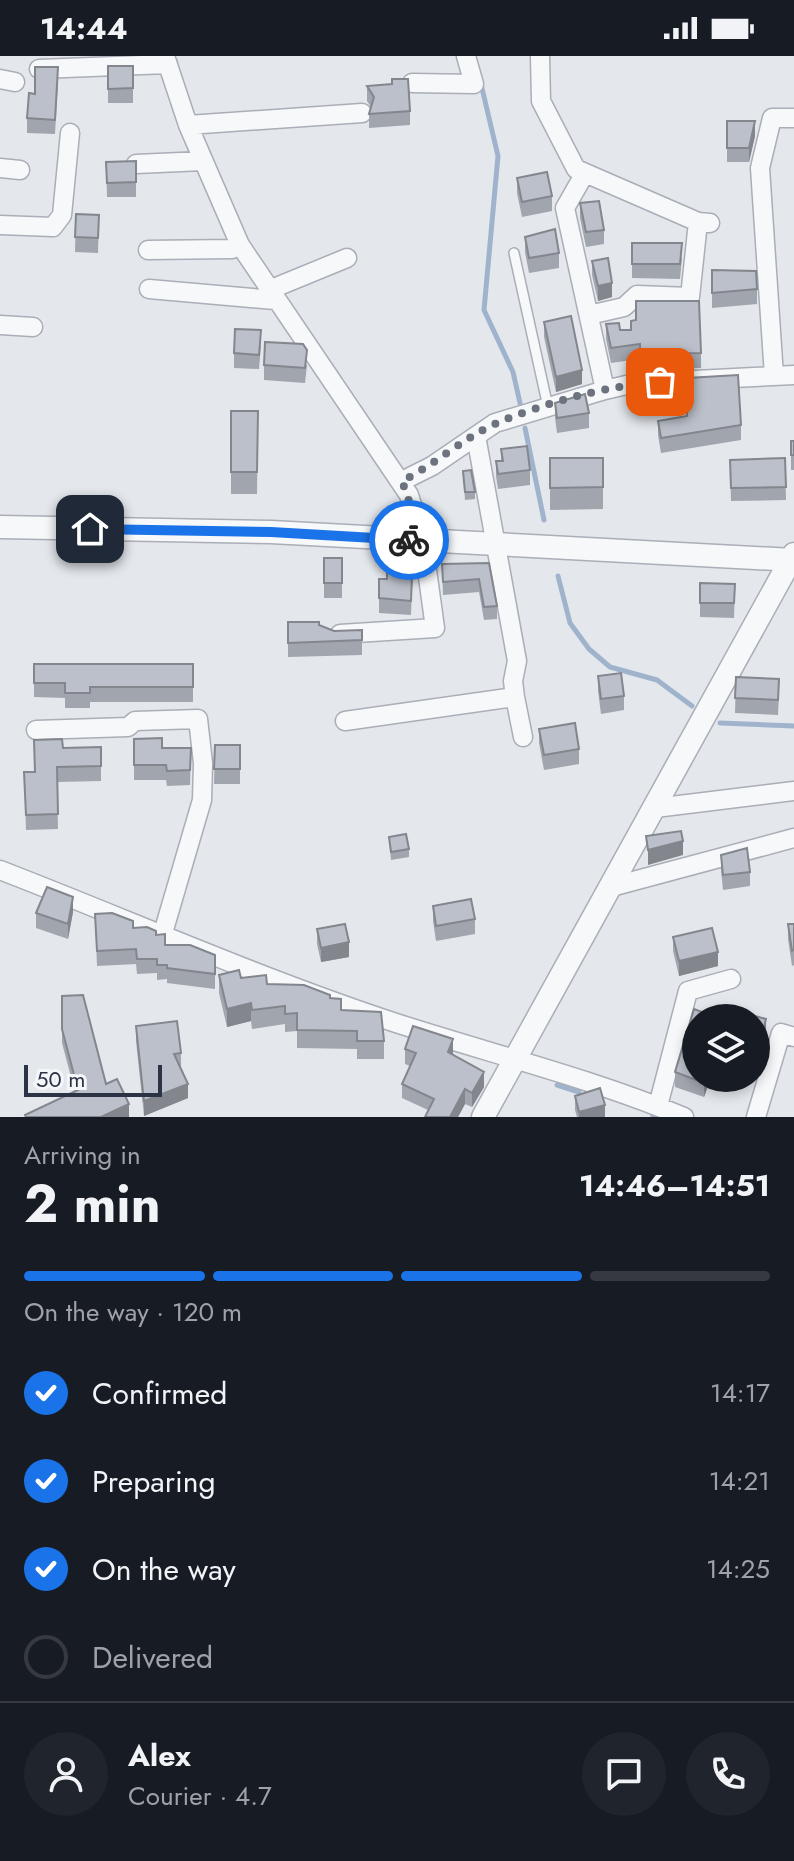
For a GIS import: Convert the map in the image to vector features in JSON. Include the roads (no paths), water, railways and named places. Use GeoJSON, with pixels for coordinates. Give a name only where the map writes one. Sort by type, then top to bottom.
{"type":"FeatureCollection","features":[{"type":"Feature","properties":{"kind":"street"},"geometry":{"type":"LineString","coordinates":[[412,83],[474,84],[466,56]]}},
{"type":"Feature","properties":{"kind":"street"},"geometry":{"type":"LineString","coordinates":[[540,56],[541,101],[576,169],[704,223],[690,297],[637,295],[624,307],[589,315]]}},
{"type":"Feature","properties":{"kind":"street"},"geometry":{"type":"LineString","coordinates":[[39,69],[167,60],[188,125],[240,245],[402,481],[423,541],[435,628],[334,634]]}},
{"type":"Feature","properties":{"kind":"street"},"geometry":{"type":"LineString","coordinates":[[188,125],[362,113]]}},
{"type":"Feature","properties":{"kind":"street"},"geometry":{"type":"LineString","coordinates":[[774,376],[760,168],[772,118],[794,118]]}},
{"type":"Feature","properties":{"kind":"street"},"geometry":{"type":"LineString","coordinates":[[0,225],[53,227],[62,215],[70,133]]}},
{"type":"Feature","properties":{"kind":"street"},"geometry":{"type":"LineString","coordinates":[[136,164],[203,161]]}},
{"type":"Feature","properties":{"kind":"street"},"geometry":{"type":"LineString","coordinates":[[0,168],[20,170]]}},
{"type":"Feature","properties":{"kind":"street"},"geometry":{"type":"LineString","coordinates":[[585,173],[565,208],[605,390]]}},
{"type":"Feature","properties":{"kind":"street"},"geometry":{"type":"LineString","coordinates":[[148,250],[232,249],[240,245]]}},
{"type":"Feature","properties":{"kind":"street"},"geometry":{"type":"LineString","coordinates":[[149,289],[272,295],[347,258]]}},
{"type":"Feature","properties":{"kind":"street"},"geometry":{"type":"LineString","coordinates":[[0,325],[33,327]]}},
{"type":"Feature","properties":{"kind":"street"},"geometry":{"type":"LineString","coordinates":[[402,481],[432,466],[495,423],[605,390],[635,383],[794,375]]}},
{"type":"Feature","properties":{"kind":"street"},"geometry":{"type":"LineString","coordinates":[[476,436],[517,661],[513,681],[523,737]]}},
{"type":"Feature","properties":{"kind":"street"},"geometry":{"type":"LineString","coordinates":[[0,527],[271,532],[793,558],[483,1117]]}},
{"type":"Feature","properties":{"kind":"street"},"geometry":{"type":"LineString","coordinates":[[345,721],[515,697]]}},
{"type":"Feature","properties":{"kind":"street"},"geometry":{"type":"LineString","coordinates":[[36,730],[128,727],[135,721],[198,719],[203,763],[202,800],[163,933]]}},
{"type":"Feature","properties":{"kind":"street"},"geometry":{"type":"LineString","coordinates":[[655,808],[794,791]]}},
{"type":"Feature","properties":{"kind":"street"},"geometry":{"type":"LineString","coordinates":[[611,887],[794,838]]}},
{"type":"Feature","properties":{"kind":"street"},"geometry":{"type":"LineString","coordinates":[[0,870],[163,933],[275,981],[684,1117]]}},
{"type":"Feature","properties":{"kind":"street"},"geometry":{"type":"LineString","coordinates":[[658,1106],[688,991],[731,979]]}},
{"type":"Feature","properties":{"kind":"street"},"geometry":{"type":"LineString","coordinates":[[756,1117],[781,1033],[794,1037]]}},
{"type":"Feature","properties":{"kind":"lane"},"geometry":{"type":"LineString","coordinates":[[514,253],[548,407]]}},
{"type":"Feature","properties":{"kind":"waterway"},"geometry":{"type":"LineString","coordinates":[[481,84],[498,156],[484,310],[513,372],[520,403]]}},
{"type":"Feature","properties":{"kind":"waterway"},"geometry":{"type":"LineString","coordinates":[[525,428],[544,520]]}},
{"type":"Feature","properties":{"kind":"waterway"},"geometry":{"type":"LineString","coordinates":[[558,576],[570,623],[589,649],[610,667],[657,680],[692,706]]}},
{"type":"Feature","properties":{"kind":"waterway"},"geometry":{"type":"LineString","coordinates":[[720,723],[794,726]]}},
{"type":"Feature","properties":{"kind":"waterway"},"geometry":{"type":"LineString","coordinates":[[557,1085],[579,1092]]}}]}
